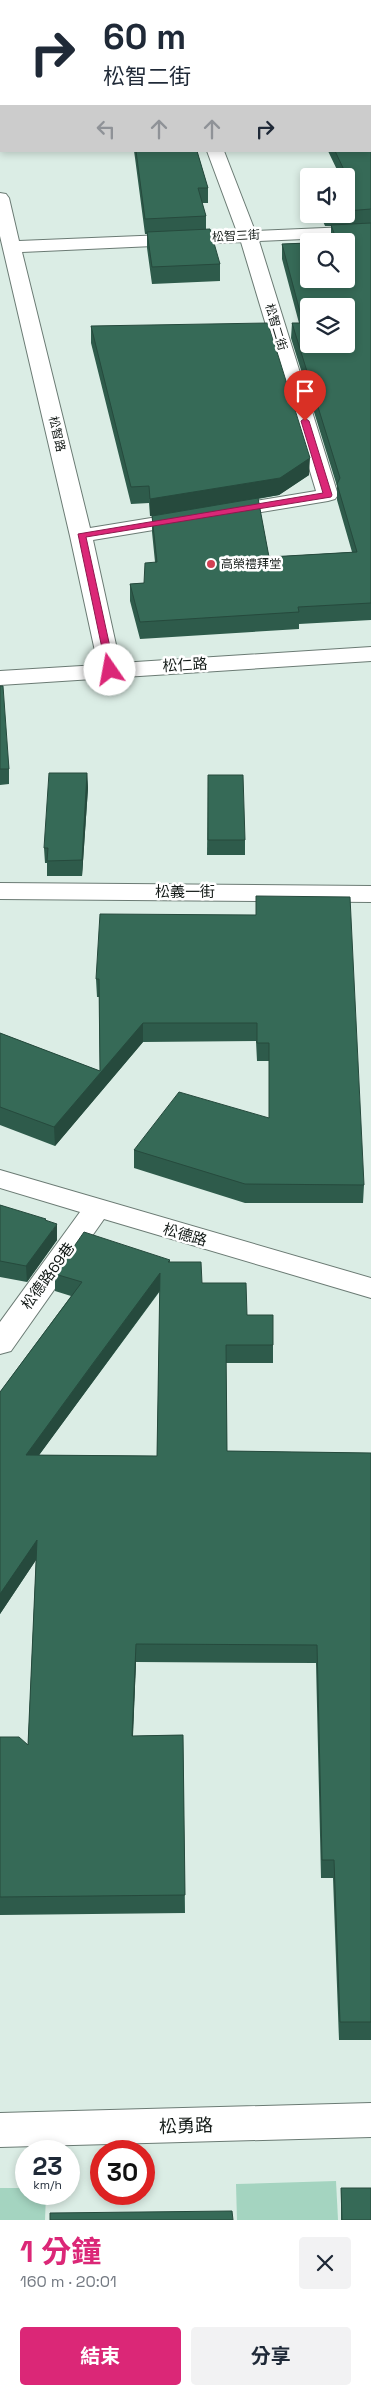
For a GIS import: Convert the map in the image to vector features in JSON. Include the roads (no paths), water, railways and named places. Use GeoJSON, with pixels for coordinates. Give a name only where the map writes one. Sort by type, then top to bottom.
{"type":"FeatureCollection","features":[{"type":"Feature","properties":{"kind":"street","name":"松智二街"},"geometry":{"type":"LineString","coordinates":[[81,536],[328,495],[248,236],[215,152]]}},
{"type":"Feature","properties":{"kind":"street","name":"松智路"},"geometry":{"type":"LineString","coordinates":[[0,198],[81,536],[110,670]]}},
{"type":"Feature","properties":{"kind":"street","name":"松智三街"},"geometry":{"type":"LineString","coordinates":[[12,247],[371,231]]}},
{"type":"Feature","properties":{"kind":"street","name":"松仁路"},"geometry":{"type":"LineString","coordinates":[[0,678],[371,654]]}},
{"type":"Feature","properties":{"kind":"street","name":"松義一街"},"geometry":{"type":"LineString","coordinates":[[0,891],[371,894]]}},
{"type":"Feature","properties":{"kind":"street","name":"松德路"},"geometry":{"type":"LineString","coordinates":[[0,1179],[371,1288]]}},
{"type":"Feature","properties":{"kind":"street","name":"松德路69巷"},"geometry":{"type":"LineString","coordinates":[[0,1344],[97,1209]]}},
{"type":"Feature","properties":{"kind":"street","name":"松勇路"},"geometry":{"type":"LineString","coordinates":[[0,2130],[371,2120]]}},
{"type":"Feature","properties":{"kind":"place","name":"高榮禮拜堂"},"geometry":{"type":"Point","coordinates":[211,564]}}]}
